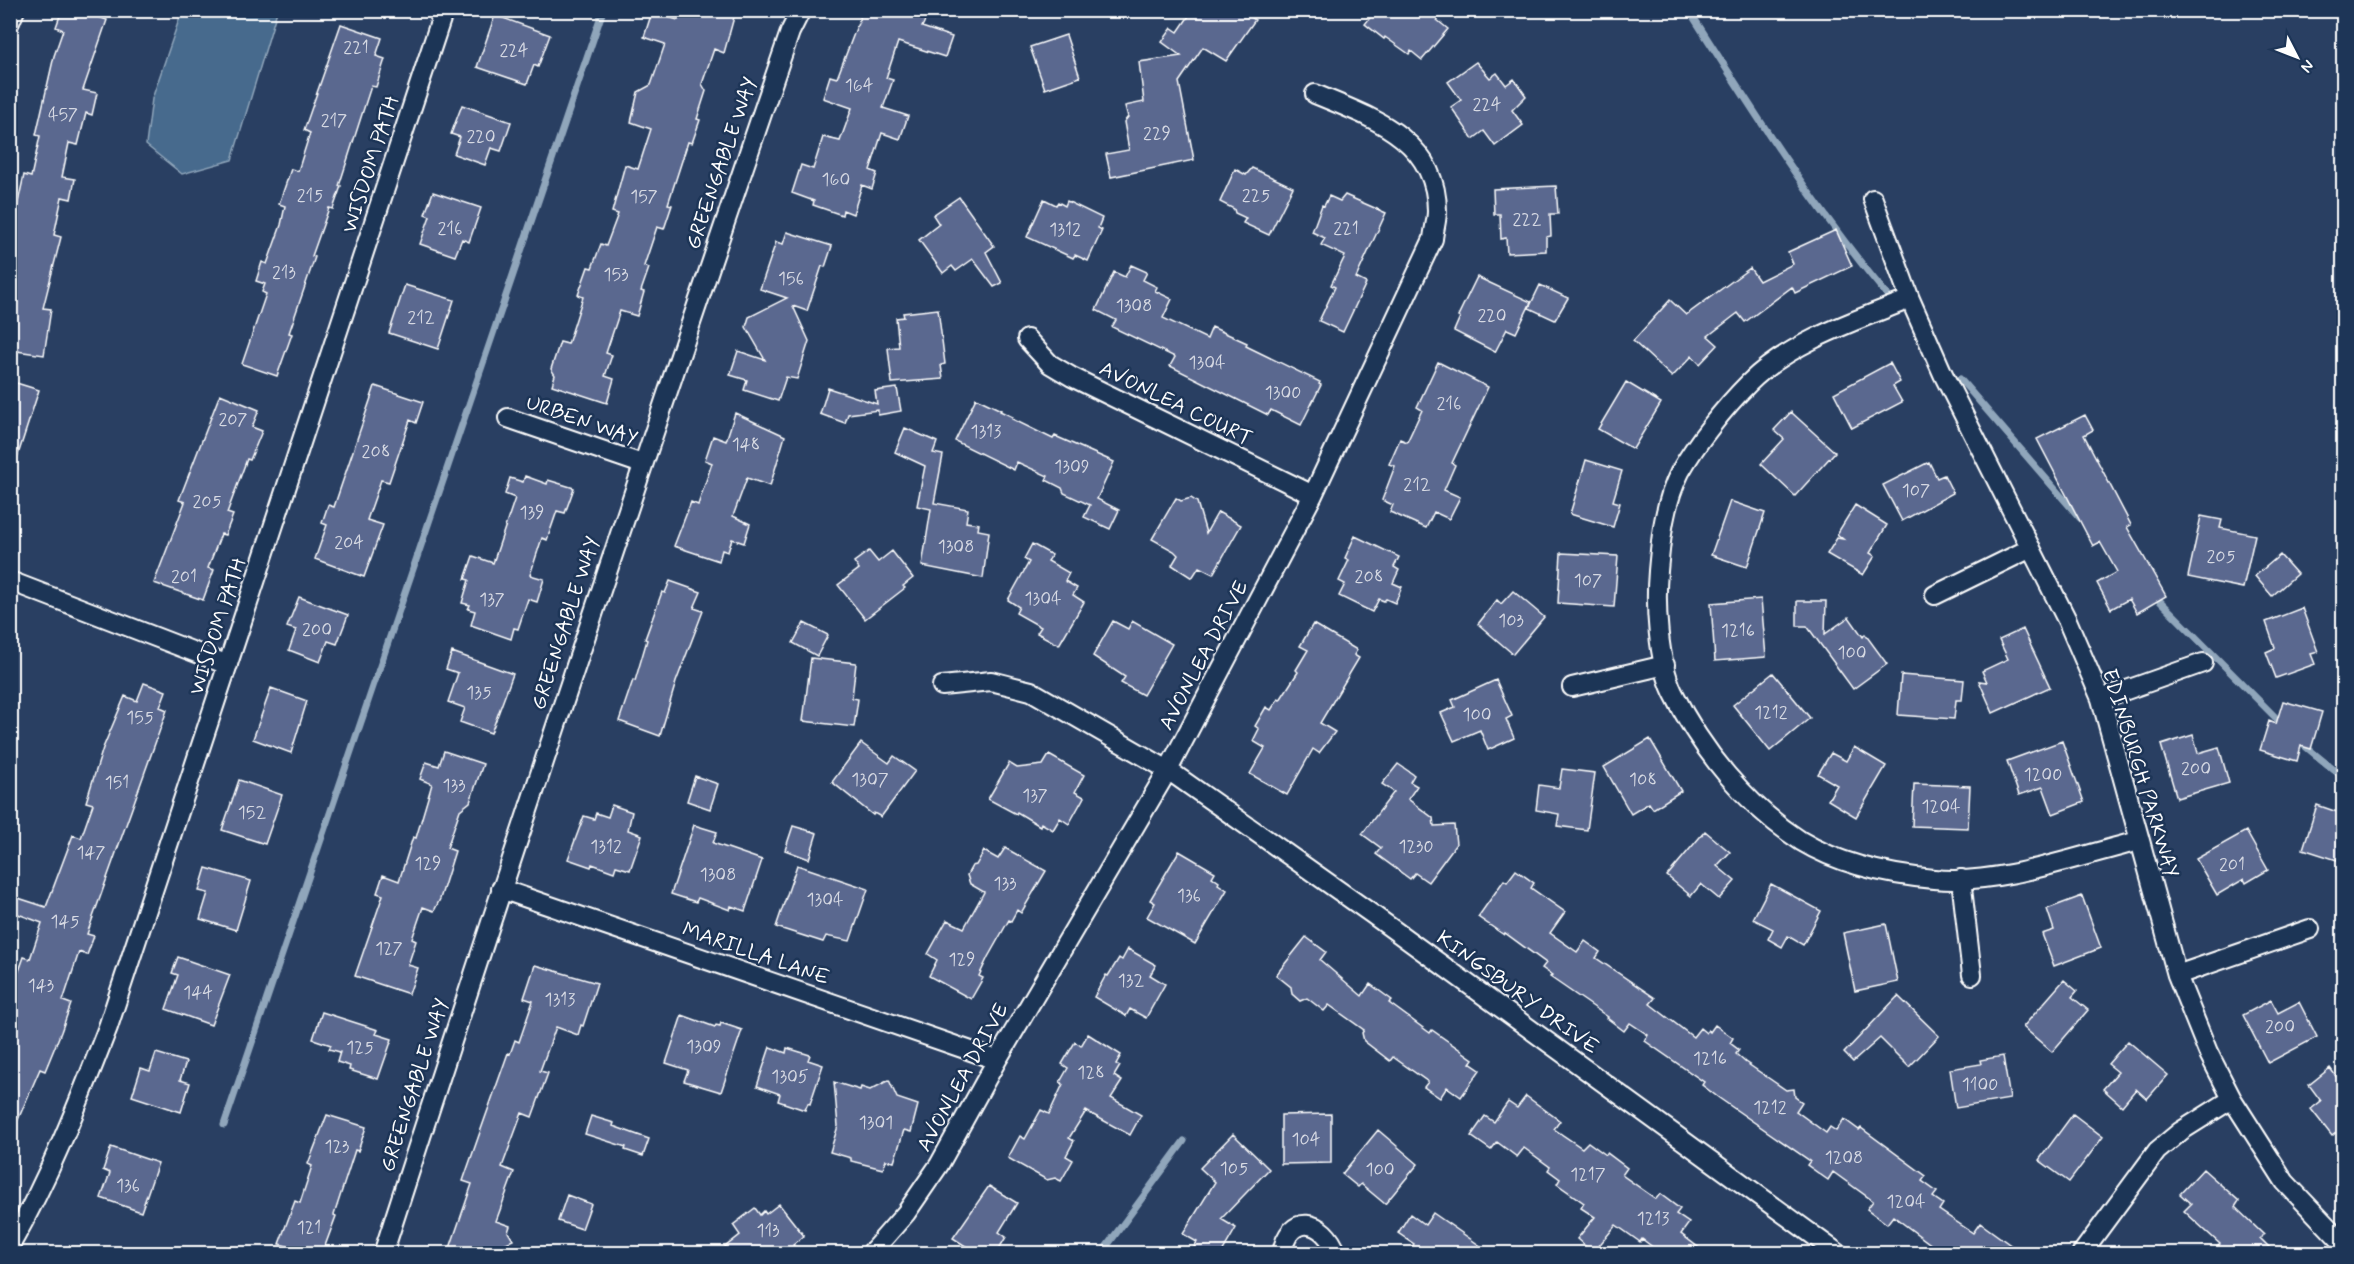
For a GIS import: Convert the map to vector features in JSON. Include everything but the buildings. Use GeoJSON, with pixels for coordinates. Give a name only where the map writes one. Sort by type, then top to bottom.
{"type":"FeatureCollection","features":[{"type":"Feature","properties":{"kind":"street"},"geometry":{"type":"LineString","coordinates":[[10,22],[15,10]]}},
{"type":"Feature","properties":{"kind":"street","name":"WISDOM PATH"},"geometry":{"type":"LineString","coordinates":[[10,1246],[32,1208],[71,1122],[108,1027],[444,10]]}},
{"type":"Feature","properties":{"kind":"street","name":"GREENGABLE WAY"},"geometry":{"type":"LineString","coordinates":[[383,1254],[642,464],[786,44],[801,10]]}},
{"type":"Feature","properties":{"kind":"street","name":"AVONLEA DRIVE"},"geometry":{"type":"LineString","coordinates":[[870,1254],[906,1214],[939,1165],[997,1059],[1168,770],[1313,495],[1433,238],[1437,210],[1433,182],[1421,157],[1401,136],[1378,120],[1315,94]]}},
{"type":"Feature","properties":{"kind":"street","name":"EDINBURGH PARKWAY"},"geometry":{"type":"LineString","coordinates":[[1873,199],[1910,299],[1943,374],[2067,620],[2101,699],[2177,975],[2204,1043],[2232,1099],[2285,1182],[2343,1244]]}},
{"type":"Feature","properties":{"kind":"street"},"geometry":{"type":"LineString","coordinates":[[1910,299],[1835,329],[1792,351],[1750,381],[1718,417],[1680,473],[1662,521],[1656,598],[1661,650],[1672,691],[1714,762],[1758,809],[1803,842],[1850,862],[1889,873],[1938,880],[2000,877],[2139,841]]}},
{"type":"Feature","properties":{"kind":"street","name":"AVONLEA COURT"},"geometry":{"type":"LineString","coordinates":[[1028,339],[1050,364],[1072,377],[1313,495]]}},
{"type":"Feature","properties":{"kind":"street","name":"URBEN WAY"},"geometry":{"type":"LineString","coordinates":[[508,418],[642,464]]}},
{"type":"Feature","properties":{"kind":"street"},"geometry":{"type":"LineString","coordinates":[[1935,595],[2031,548]]}},
{"type":"Feature","properties":{"kind":"street"},"geometry":{"type":"LineString","coordinates":[[10,581],[228,665]]}},
{"type":"Feature","properties":{"kind":"street"},"geometry":{"type":"LineString","coordinates":[[2101,699],[2203,663]]}},
{"type":"Feature","properties":{"kind":"street"},"geometry":{"type":"LineString","coordinates":[[1572,687],[1665,665]]}},
{"type":"Feature","properties":{"kind":"street","name":"KINGSBURY DRIVE"},"geometry":{"type":"LineString","coordinates":[[942,686],[991,681],[1031,691],[1168,770],[1382,921],[1839,1254]]}},
{"type":"Feature","properties":{"kind":"street"},"geometry":{"type":"LineString","coordinates":[[1961,879],[1972,975]]}},
{"type":"Feature","properties":{"kind":"street","name":"MARILLA LANE"},"geometry":{"type":"LineString","coordinates":[[501,889],[997,1059]]}},
{"type":"Feature","properties":{"kind":"street"},"geometry":{"type":"LineString","coordinates":[[2177,975],[2310,929]]}},
{"type":"Feature","properties":{"kind":"street"},"geometry":{"type":"LineString","coordinates":[[2081,1254],[2157,1151],[2181,1131],[2232,1099]]}},
{"type":"Feature","properties":{"kind":"street"},"geometry":{"type":"LineString","coordinates":[[1281,1254],[1286,1238],[1291,1232],[1297,1227],[1312,1224],[1318,1226],[1329,1236],[1337,1254]]}},
{"type":"Feature","properties":{"kind":"water"},"geometry":{"type":"Polygon","coordinates":[[[182,11],[277,11],[232,160],[182,174],[146,145],[152,99],[182,11]]]}},
{"type":"Feature","properties":{"kind":"waterway"},"geometry":{"type":"LineString","coordinates":[[224,1125],[603,10]]}},
{"type":"Feature","properties":{"kind":"waterway"},"geometry":{"type":"LineString","coordinates":[[1689,10],[1811,196],[1893,302]]}},
{"type":"Feature","properties":{"kind":"waterway"},"geometry":{"type":"LineString","coordinates":[[1960,379],[2080,518]]}},
{"type":"Feature","properties":{"kind":"waterway"},"geometry":{"type":"LineString","coordinates":[[2154,595],[2284,726]]}},
{"type":"Feature","properties":{"kind":"waterway"},"geometry":{"type":"LineString","coordinates":[[2300,742],[2344,778]]}},
{"type":"Feature","properties":{"kind":"waterway"},"geometry":{"type":"LineString","coordinates":[[1101,1254],[1184,1141]]}}]}
